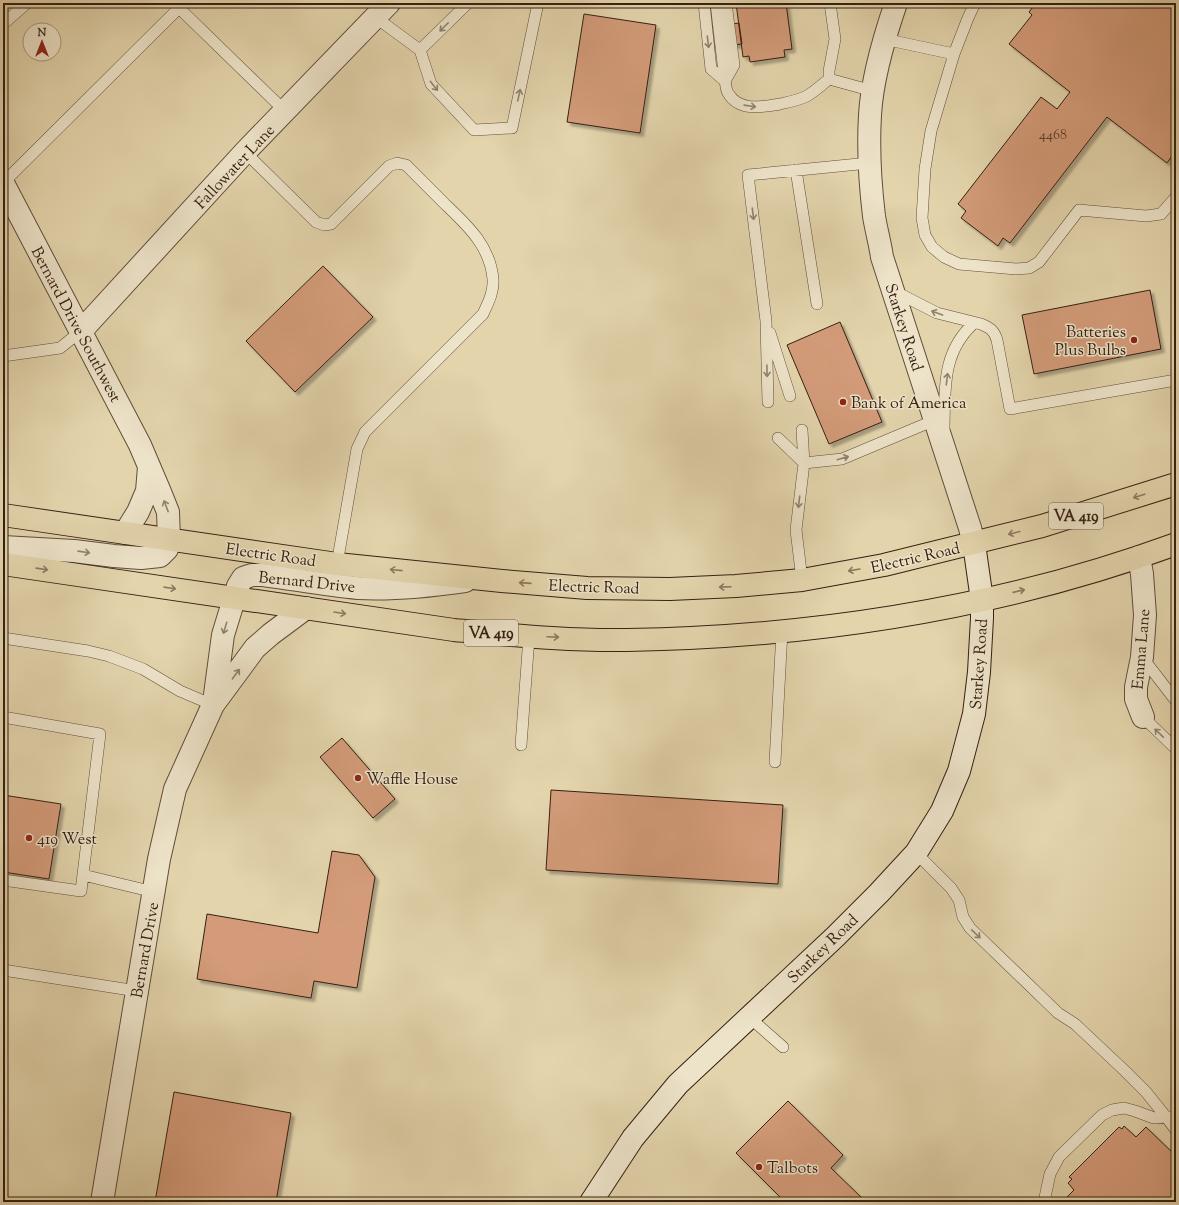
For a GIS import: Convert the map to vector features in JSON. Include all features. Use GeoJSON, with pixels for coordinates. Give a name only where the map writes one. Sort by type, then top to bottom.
{"type":"FeatureCollection","features":[{"type":"Feature","properties":{"kind":"main road","name":"Electric Road"},"geometry":{"type":"LineString","coordinates":[[3,515],[337,564],[478,579],[587,588],[670,589],[736,586],[802,580],[884,565],[1042,526],[1176,484]]}},
{"type":"Feature","properties":{"kind":"main road","name":"VA 419"},"geometry":{"type":"LineString","coordinates":[[3,564],[454,630],[529,637],[626,640],[727,636],[782,631],[831,626],[922,612],[982,600],[1059,581],[1139,557],[1176,544]]}},
{"type":"Feature","properties":{"kind":"street","name":"Starkey Road"},"geometry":{"type":"LineString","coordinates":[[591,1202],[633,1138],[678,1084],[835,937],[916,853],[942,811],[959,771],[974,714],[979,672],[982,600],[974,544],[944,446],[882,257],[874,217],[869,163],[870,115],[873,91],[884,39],[896,3]]}},
{"type":"Feature","properties":{"kind":"street","name":"Fallowater Lane"},"geometry":{"type":"LineString","coordinates":[[81,331],[245,152],[382,10]]}},
{"type":"Feature","properties":{"kind":"street","name":"Bernard Drive Southwest"},"geometry":{"type":"LineString","coordinates":[[3,183],[140,445],[168,512],[169,539],[167,550],[160,556],[141,558],[74,551],[3,547]]}},
{"type":"Feature","properties":{"kind":"street","name":"Bernard Drive Southwest"},"geometry":{"type":"LineString","coordinates":[[125,533],[138,512],[147,491],[149,467]]}},
{"type":"Feature","properties":{"kind":"street","name":"Emma Lane"},"geometry":{"type":"LineString","coordinates":[[1139,557],[1142,574],[1145,616],[1142,657],[1136,686],[1136,699],[1143,717]]}},
{"type":"Feature","properties":{"kind":"street","name":"Bernard Drive"},"geometry":{"type":"LineString","coordinates":[[213,705],[223,636],[234,597],[243,578],[252,575],[289,578],[358,588],[428,586],[478,579]]}},
{"type":"Feature","properties":{"kind":"street","name":"Bernard Drive"},"geometry":{"type":"LineString","coordinates":[[102,1202],[159,859],[175,789],[213,705],[255,648],[306,608]]}},
{"type":"Feature","properties":{"kind":"lane"},"geometry":{"type":"LineString","coordinates":[[3,24],[27,3]]}},
{"type":"Feature","properties":{"kind":"lane"},"geometry":{"type":"LineString","coordinates":[[420,50],[468,3]]}},
{"type":"Feature","properties":{"kind":"lane"},"geometry":{"type":"LineString","coordinates":[[382,10],[420,50],[431,84],[474,130],[512,128],[538,3]]}},
{"type":"Feature","properties":{"kind":"lane"},"geometry":{"type":"LineString","coordinates":[[704,3],[711,69],[725,81]]}},
{"type":"Feature","properties":{"kind":"lane"},"geometry":{"type":"LineString","coordinates":[[716,3],[725,81],[728,93],[734,100],[742,105],[753,108],[792,101],[805,97],[829,79]]}},
{"type":"Feature","properties":{"kind":"lane"},"geometry":{"type":"LineString","coordinates":[[725,81],[734,65],[726,3]]}},
{"type":"Feature","properties":{"kind":"lane"},"geometry":{"type":"LineString","coordinates":[[829,79],[835,39],[830,3]]}},
{"type":"Feature","properties":{"kind":"lane"},"geometry":{"type":"LineString","coordinates":[[975,3],[954,54],[931,131],[925,169],[922,218],[925,235],[932,248],[944,257],[959,264],[1016,270],[1029,268],[1039,262],[1079,210],[1146,216],[1161,214],[1176,197]]}},
{"type":"Feature","properties":{"kind":"lane"},"geometry":{"type":"LineString","coordinates":[[3,183],[179,8],[285,111]]}},
{"type":"Feature","properties":{"kind":"lane"},"geometry":{"type":"LineString","coordinates":[[884,39],[954,54]]}},
{"type":"Feature","properties":{"kind":"lane"},"geometry":{"type":"LineString","coordinates":[[829,79],[873,91]]}},
{"type":"Feature","properties":{"kind":"lane"},"geometry":{"type":"LineString","coordinates":[[245,152],[316,222],[324,225],[330,224],[389,166],[397,163],[406,165],[471,229],[482,244],[490,264],[493,281],[491,298],[483,314],[365,432],[357,449],[337,564]]}},
{"type":"Feature","properties":{"kind":"lane"},"geometry":{"type":"LineString","coordinates":[[768,402],[766,320],[748,175],[869,163]]}},
{"type":"Feature","properties":{"kind":"lane"},"geometry":{"type":"LineString","coordinates":[[796,170],[817,304]]}},
{"type":"Feature","properties":{"kind":"lane"},"geometry":{"type":"LineString","coordinates":[[893,291],[937,313],[987,326],[995,333],[1010,409],[1176,380]]}},
{"type":"Feature","properties":{"kind":"lane"},"geometry":{"type":"LineString","coordinates":[[766,320],[790,396]]}},
{"type":"Feature","properties":{"kind":"lane"},"geometry":{"type":"LineString","coordinates":[[944,446],[945,398],[949,361],[957,342],[974,323]]}},
{"type":"Feature","properties":{"kind":"lane"},"geometry":{"type":"LineString","coordinates":[[3,356],[60,348],[81,331]]}},
{"type":"Feature","properties":{"kind":"lane"},"geometry":{"type":"LineString","coordinates":[[778,438],[804,463],[842,459],[935,420]]}},
{"type":"Feature","properties":{"kind":"lane"},"geometry":{"type":"LineString","coordinates":[[802,430],[804,463],[796,530],[802,580]]}},
{"type":"Feature","properties":{"kind":"lane"},"geometry":{"type":"LineString","coordinates":[[775,762],[782,631]]}},
{"type":"Feature","properties":{"kind":"lane"},"geometry":{"type":"LineString","coordinates":[[521,745],[529,637]]}},
{"type":"Feature","properties":{"kind":"lane"},"geometry":{"type":"LineString","coordinates":[[3,638],[88,651],[109,656],[143,669],[180,691],[213,705]]}},
{"type":"Feature","properties":{"kind":"lane"},"geometry":{"type":"LineString","coordinates":[[1142,657],[1176,701]]}},
{"type":"Feature","properties":{"kind":"lane"},"geometry":{"type":"LineString","coordinates":[[3,717],[100,734],[82,891],[3,880]]}},
{"type":"Feature","properties":{"kind":"lane","name":"Emma Lane"},"geometry":{"type":"LineString","coordinates":[[1143,717],[1176,749]]}},
{"type":"Feature","properties":{"kind":"lane"},"geometry":{"type":"LineString","coordinates":[[916,853],[951,888],[959,900],[963,918],[970,928],[1058,1013],[1075,1024],[1146,1092],[1171,1117],[1176,1130]]}},
{"type":"Feature","properties":{"kind":"lane"},"geometry":{"type":"LineString","coordinates":[[83,875],[154,892]]}},
{"type":"Feature","properties":{"kind":"lane"},"geometry":{"type":"LineString","coordinates":[[3,970],[137,991]]}},
{"type":"Feature","properties":{"kind":"lane"},"geometry":{"type":"LineString","coordinates":[[748,1017],[783,1048]]}},
{"type":"Feature","properties":{"kind":"lane"},"geometry":{"type":"LineString","coordinates":[[1044,1202],[1050,1174],[1059,1157],[1102,1115],[1112,1110],[1124,1108],[1154,1118],[1171,1117]]}},
{"type":"Feature","properties":{"kind":"building"},"geometry":{"type":"Polygon","coordinates":[[[736,3],[786,3],[792,49],[784,50],[785,57],[750,62],[749,56],[743,57],[736,3]]]}},
{"type":"Feature","properties":{"kind":"building"},"geometry":{"type":"Polygon","coordinates":[[[1036,3],[1176,3],[1176,150],[1167,163],[1107,117],[1010,243],[1003,238],[998,246],[961,218],[966,211],[958,204],[1041,97],[1057,109],[1070,92],[1009,44],[1032,15],[1029,12],[1036,3]]]}},
{"type":"Feature","properties":{"kind":"building"},"geometry":{"type":"Polygon","coordinates":[[[584,14],[656,25],[640,133],[567,122],[584,14]]]}},
{"type":"Feature","properties":{"kind":"building"},"geometry":{"type":"Polygon","coordinates":[[[739,23],[742,44],[705,48],[703,28],[739,23]]]}},
{"type":"Feature","properties":{"kind":"building"},"geometry":{"type":"Polygon","coordinates":[[[323,266],[373,317],[295,392],[246,341],[323,266]]]}},
{"type":"Feature","properties":{"kind":"building"},"geometry":{"type":"Polygon","coordinates":[[[1150,290],[1161,349],[1034,374],[1022,315],[1150,290]]]}},
{"type":"Feature","properties":{"kind":"building"},"geometry":{"type":"Polygon","coordinates":[[[840,322],[882,422],[829,444],[787,345],[840,322]]]}},
{"type":"Feature","properties":{"kind":"building","name":"Waffle House"},"geometry":{"type":"Polygon","coordinates":[[[342,738],[395,799],[373,818],[320,757],[342,738]]]}},
{"type":"Feature","properties":{"kind":"building"},"geometry":{"type":"Polygon","coordinates":[[[551,790],[783,805],[778,884],[546,870],[551,790]]]}},
{"type":"Feature","properties":{"kind":"building","name":"419 West"},"geometry":{"type":"Polygon","coordinates":[[[3,795],[61,804],[49,879],[3,872],[3,795]]]}},
{"type":"Feature","properties":{"kind":"building"},"geometry":{"type":"Polygon","coordinates":[[[332,851],[359,855],[375,877],[357,988],[314,981],[311,998],[197,979],[207,914],[318,933],[332,851]]]}},
{"type":"Feature","properties":{"kind":"building"},"geometry":{"type":"Polygon","coordinates":[[[174,1092],[291,1113],[276,1202],[155,1202],[174,1092]]]}},
{"type":"Feature","properties":{"kind":"building"},"geometry":{"type":"Polygon","coordinates":[[[788,1101],[843,1155],[831,1168],[864,1200],[864,1202],[785,1202],[736,1153],[788,1101]]]}},
{"type":"Feature","properties":{"kind":"building"},"geometry":{"type":"Polygon","coordinates":[[[1124,1126],[1136,1137],[1146,1127],[1176,1156],[1176,1202],[1072,1202],[1067,1197],[1074,1190],[1068,1183],[1072,1179],[1069,1177],[1119,1127],[1122,1129],[1124,1126]]]}},
{"type":"Feature","properties":{"kind":"place","name":"Batteries Plus Bulbs"},"geometry":{"type":"Point","coordinates":[1134,340]}},
{"type":"Feature","properties":{"kind":"place","name":"Bank of America"},"geometry":{"type":"Point","coordinates":[843,402]}},
{"type":"Feature","properties":{"kind":"place","name":"Waffle House"},"geometry":{"type":"Point","coordinates":[358,778]}},
{"type":"Feature","properties":{"kind":"place","name":"419 West"},"geometry":{"type":"Point","coordinates":[29,838]}},
{"type":"Feature","properties":{"kind":"place","name":"Talbots"},"geometry":{"type":"Point","coordinates":[759,1167]}}]}
